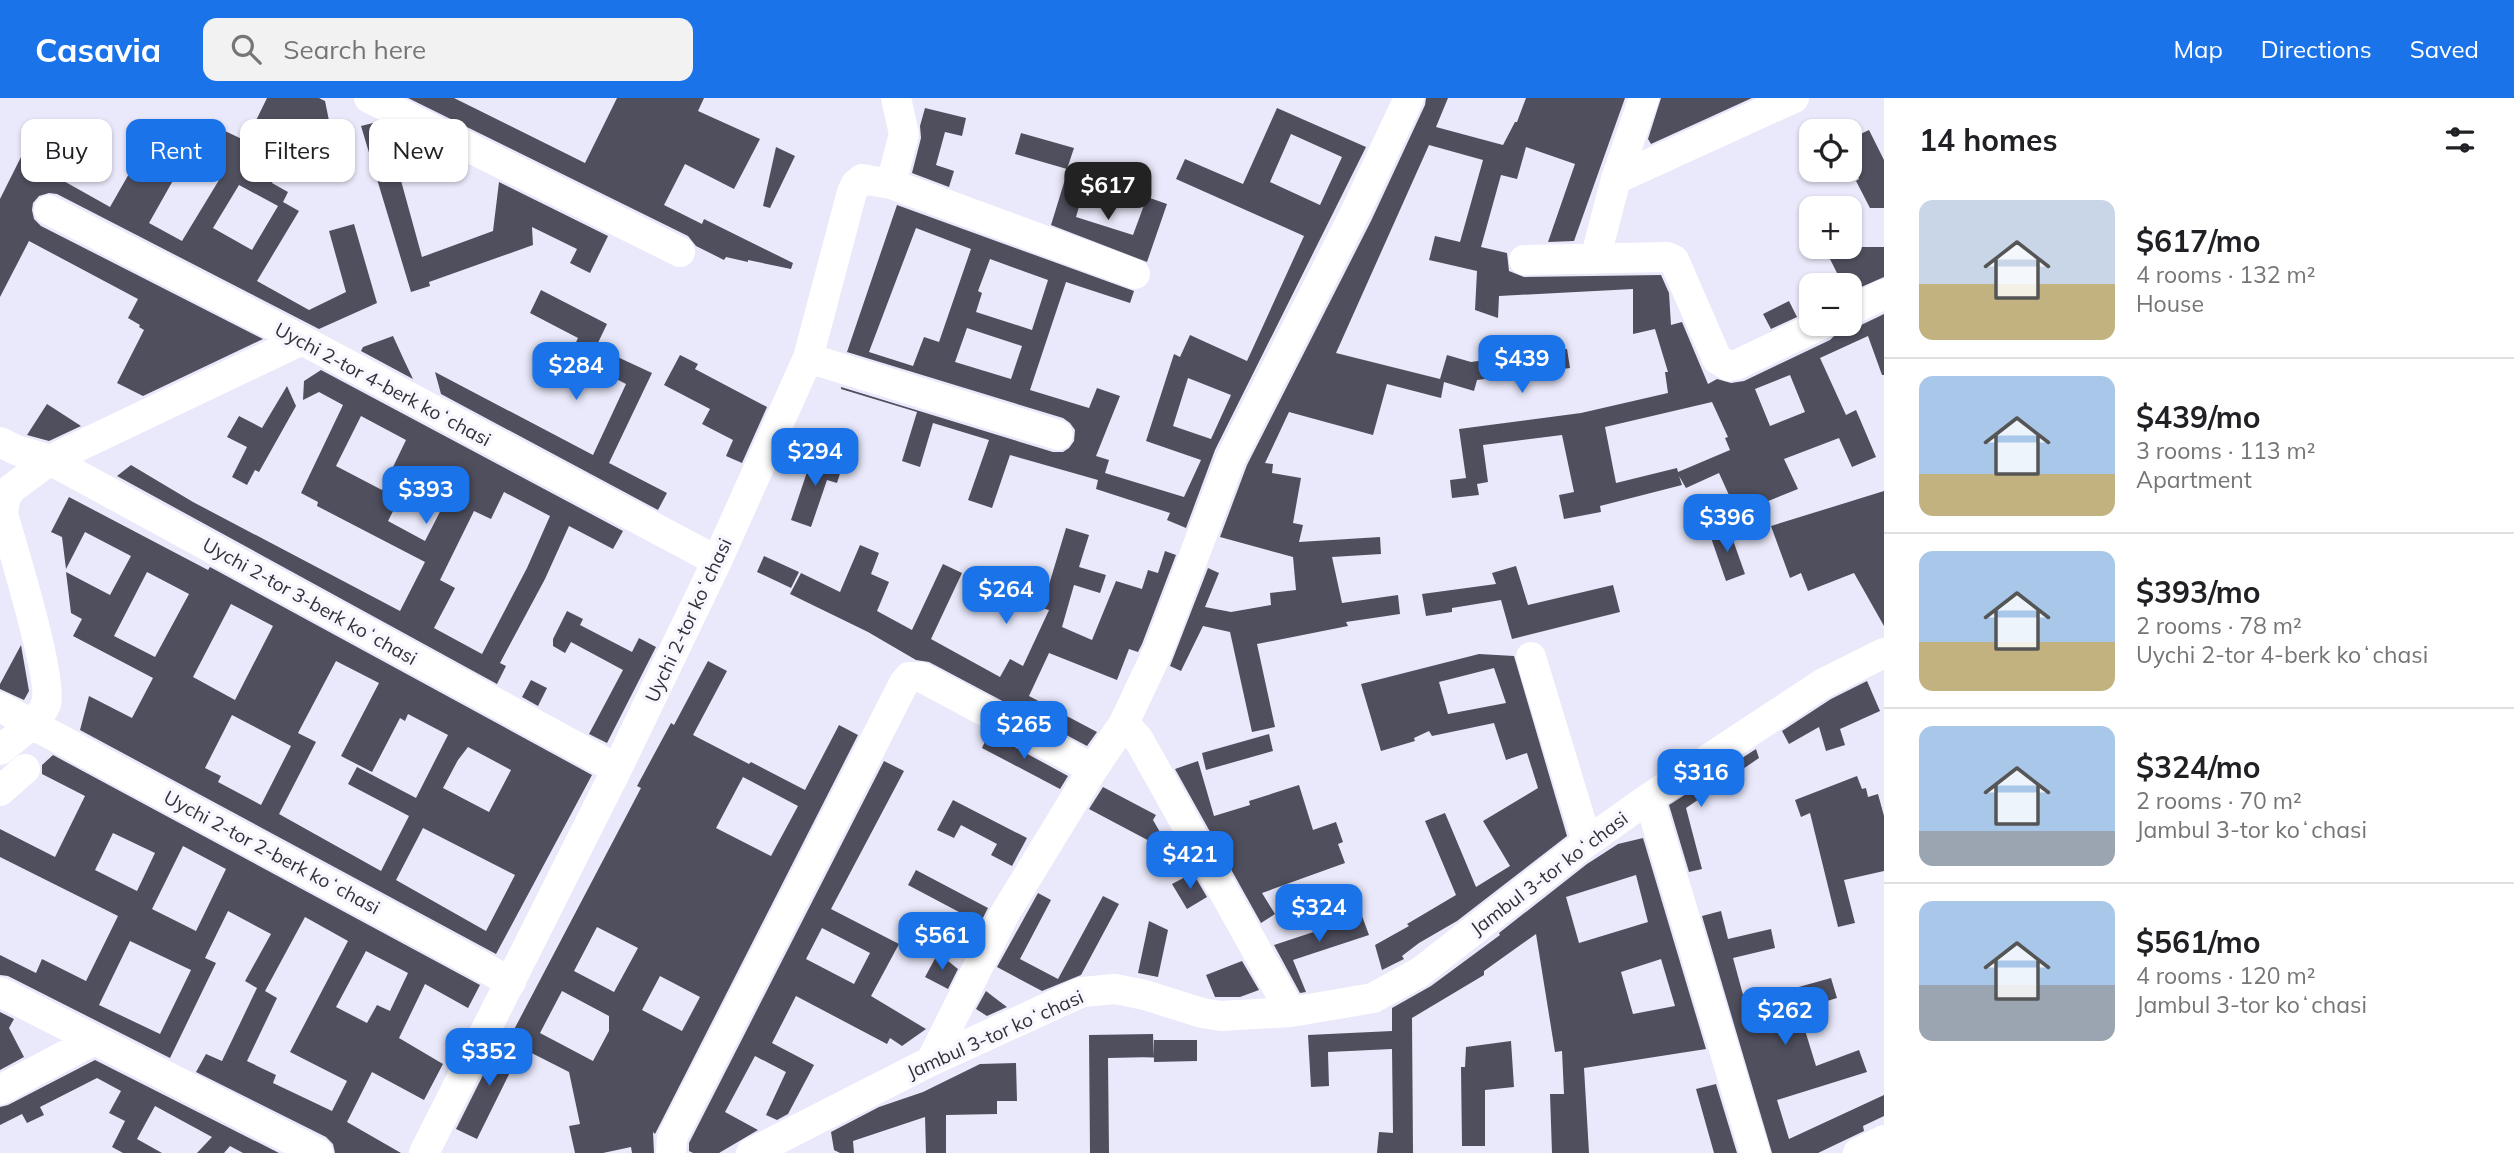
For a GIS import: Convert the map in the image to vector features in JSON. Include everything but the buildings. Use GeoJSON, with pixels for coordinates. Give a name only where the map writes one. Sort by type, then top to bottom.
{"type":"FeatureCollection","features":[{"type":"Feature","properties":{"kind":"street"},"geometry":{"type":"LineString","coordinates":[[369,98],[680,252]]}},
{"type":"Feature","properties":{"kind":"street"},"geometry":{"type":"LineString","coordinates":[[896,98],[904,134],[891,184],[1135,274]]}},
{"type":"Feature","properties":{"kind":"street"},"geometry":{"type":"LineString","coordinates":[[930,1061],[1004,915],[1124,723],[1158,651],[1231,458],[1409,98]]}},
{"type":"Feature","properties":{"kind":"street"},"geometry":{"type":"LineString","coordinates":[[1595,259],[1616,179],[1644,98]]}},
{"type":"Feature","properties":{"kind":"street"},"geometry":{"type":"LineString","coordinates":[[1616,179],[1794,98]]}},
{"type":"Feature","properties":{"kind":"street","name":"Uychi 2-tor koʻchasi"},"geometry":{"type":"LineString","coordinates":[[424,1153],[617,769],[717,561],[808,358],[852,192],[862,179],[891,184]]}},
{"type":"Feature","properties":{"kind":"street","name":"Uychi 2-tor 4-berk koʻchasi"},"geometry":{"type":"LineString","coordinates":[[49,210],[302,340],[717,561]]}},
{"type":"Feature","properties":{"kind":"street"},"geometry":{"type":"LineString","coordinates":[[1524,260],[1667,257],[1674,260],[1717,359],[1729,366],[1799,335]]}},
{"type":"Feature","properties":{"kind":"street"},"geometry":{"type":"LineString","coordinates":[[1862,305],[1884,294]]}},
{"type":"Feature","properties":{"kind":"street"},"geometry":{"type":"LineString","coordinates":[[0,750],[45,707],[48,694],[44,668],[3,514],[5,499],[11,489],[50,460],[302,340]]}},
{"type":"Feature","properties":{"kind":"street"},"geometry":{"type":"LineString","coordinates":[[808,358],[1058,435]]}},
{"type":"Feature","properties":{"kind":"street","name":"Uychi 2-tor 3-berk koʻchasi"},"geometry":{"type":"LineString","coordinates":[[0,442],[16,450],[50,460],[617,769]]}},
{"type":"Feature","properties":{"kind":"street","name":"Jambul 3-tor koʻchasi"},"geometry":{"type":"LineString","coordinates":[[751,1153],[930,1061],[1082,992],[1115,989],[1221,1016],[1291,1012],[1373,998],[1420,972],[1649,797],[1822,684],[1884,653]]}},
{"type":"Feature","properties":{"kind":"street"},"geometry":{"type":"LineString","coordinates":[[1531,657],[1587,842]]}},
{"type":"Feature","properties":{"kind":"street"},"geometry":{"type":"LineString","coordinates":[[671,1153],[672,1138],[678,1125],[909,677],[920,677],[1093,769]]}},
{"type":"Feature","properties":{"kind":"street","name":"Uychi 2-tor 2-berk koʻchasi"},"geometry":{"type":"LineString","coordinates":[[0,707],[511,982]]}},
{"type":"Feature","properties":{"kind":"street"},"geometry":{"type":"LineString","coordinates":[[1124,723],[1139,740],[1291,1012]]}},
{"type":"Feature","properties":{"kind":"street"},"geometry":{"type":"LineString","coordinates":[[0,791],[25,769]]}},
{"type":"Feature","properties":{"kind":"street"},"geometry":{"type":"LineString","coordinates":[[1649,797],[1755,1153]]}},
{"type":"Feature","properties":{"kind":"street"},"geometry":{"type":"LineString","coordinates":[[0,992],[318,1153]]}},
{"type":"Feature","properties":{"kind":"street"},"geometry":{"type":"LineString","coordinates":[[0,1090],[94,1040]]}},
{"type":"Feature","properties":{"kind":"street"},"geometry":{"type":"LineString","coordinates":[[1858,1153],[1884,1140]]}}]}
